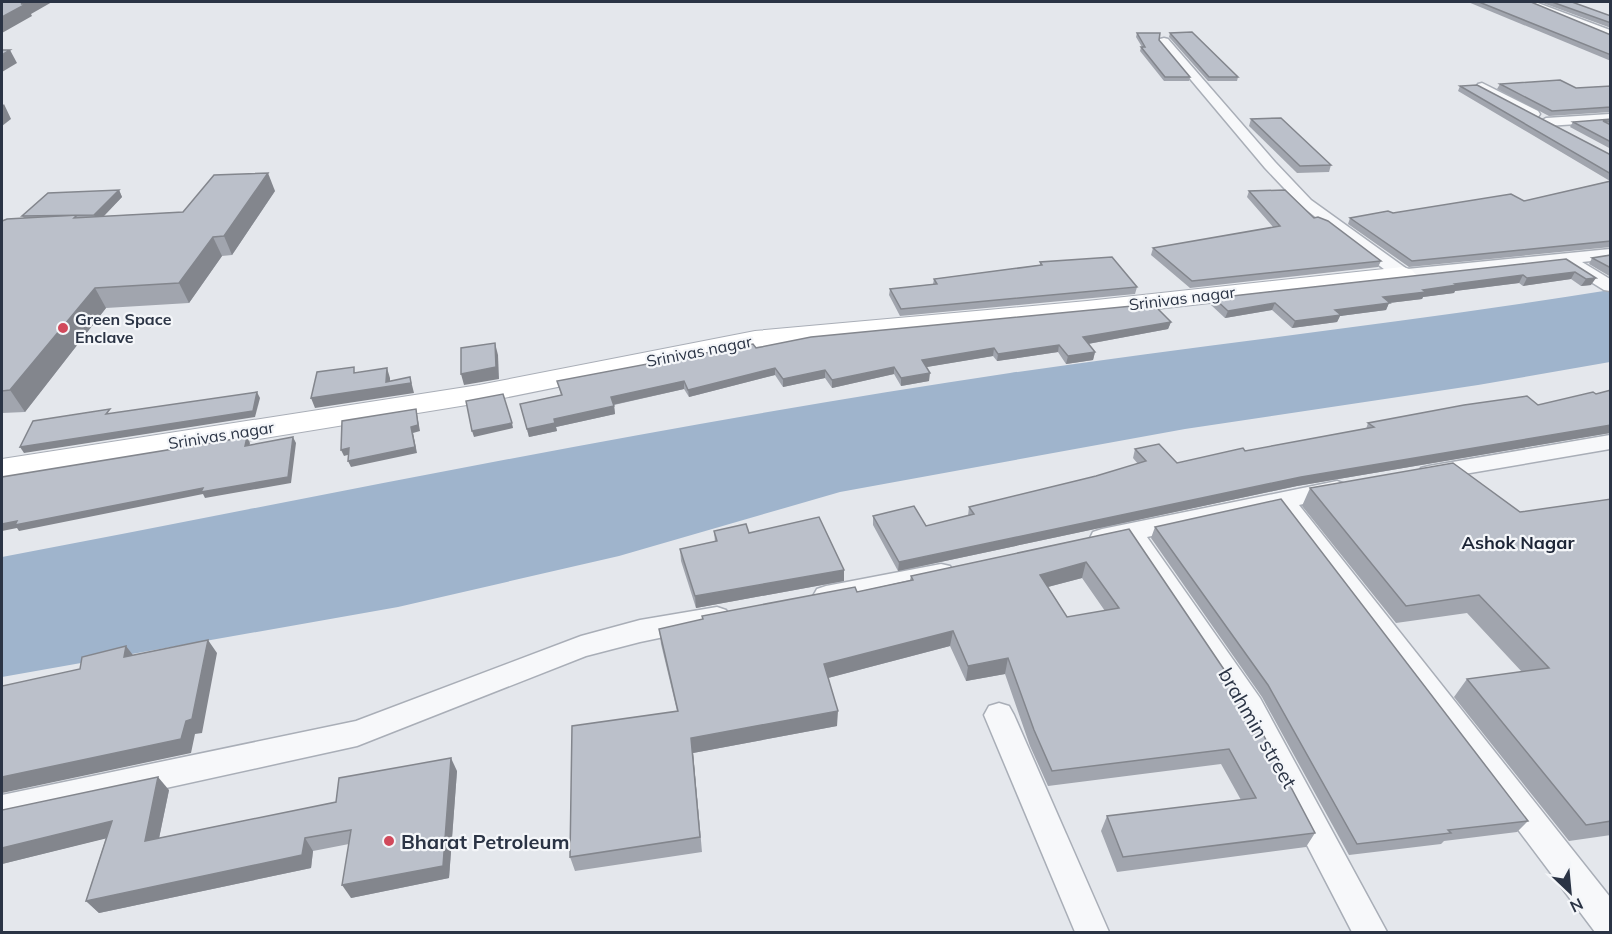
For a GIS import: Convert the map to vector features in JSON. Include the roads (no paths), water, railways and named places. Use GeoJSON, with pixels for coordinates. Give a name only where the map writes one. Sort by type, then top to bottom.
{"type":"FeatureCollection","features":[{"type":"Feature","properties":{"kind":"street"},"geometry":{"type":"LineString","coordinates":[[1527,2],[1611,34]]}},
{"type":"Feature","properties":{"kind":"street"},"geometry":{"type":"LineString","coordinates":[[1164,41],[1270,165],[1306,203],[1403,275],[1611,254]]}},
{"type":"Feature","properties":{"kind":"street"},"geometry":{"type":"LineString","coordinates":[[1482,87],[1574,137]]}},
{"type":"Feature","properties":{"kind":"street"},"geometry":{"type":"LineString","coordinates":[[1546,122],[1611,118]]}},
{"type":"Feature","properties":{"kind":"street"},"geometry":{"type":"LineString","coordinates":[[1567,260],[1604,282]]}},
{"type":"Feature","properties":{"kind":"street","name":"Srinivas nagar"},"geometry":{"type":"LineString","coordinates":[[2,470],[479,394],[755,339],[1087,309],[1403,275]]}},
{"type":"Feature","properties":{"kind":"street"},"geometry":{"type":"LineString","coordinates":[[1402,478],[1611,441]]}},
{"type":"Feature","properties":{"kind":"street"},"geometry":{"type":"LineString","coordinates":[[1073,544],[1282,499],[1355,486]]}},
{"type":"Feature","properties":{"kind":"street"},"geometry":{"type":"LineString","coordinates":[[1282,499],[1611,924]]}},
{"type":"Feature","properties":{"kind":"street","name":"brahmin street"},"geometry":{"type":"LineString","coordinates":[[1131,532],[1250,707],[1370,933]]}},
{"type":"Feature","properties":{"kind":"street"},"geometry":{"type":"LineString","coordinates":[[799,601],[969,567]]}},
{"type":"Feature","properties":{"kind":"street"},"geometry":{"type":"LineString","coordinates":[[2,810],[357,733],[581,647],[640,631],[742,612]]}},
{"type":"Feature","properties":{"kind":"street"},"geometry":{"type":"LineString","coordinates":[[999,715],[1092,933]]}},
{"type":"Feature","properties":{"kind":"water"},"geometry":{"type":"Polygon","coordinates":[[[1610,290],[1610,362],[1478,385],[1185,429],[840,492],[619,556],[398,607],[2,677],[2,557],[631,436],[883,393],[1010,373],[1610,290]]]}},
{"type":"Feature","properties":{"kind":"place","name":"Green Space Enclave"},"geometry":{"type":"Point","coordinates":[63,328]}},
{"type":"Feature","properties":{"kind":"place","name":"Bharat Petroleum"},"geometry":{"type":"Point","coordinates":[389,841]}},
{"type":"Feature","properties":{"kind":"district","name":"Ashok Nagar"},"geometry":{"type":"Point","coordinates":[1518,542]}}]}
